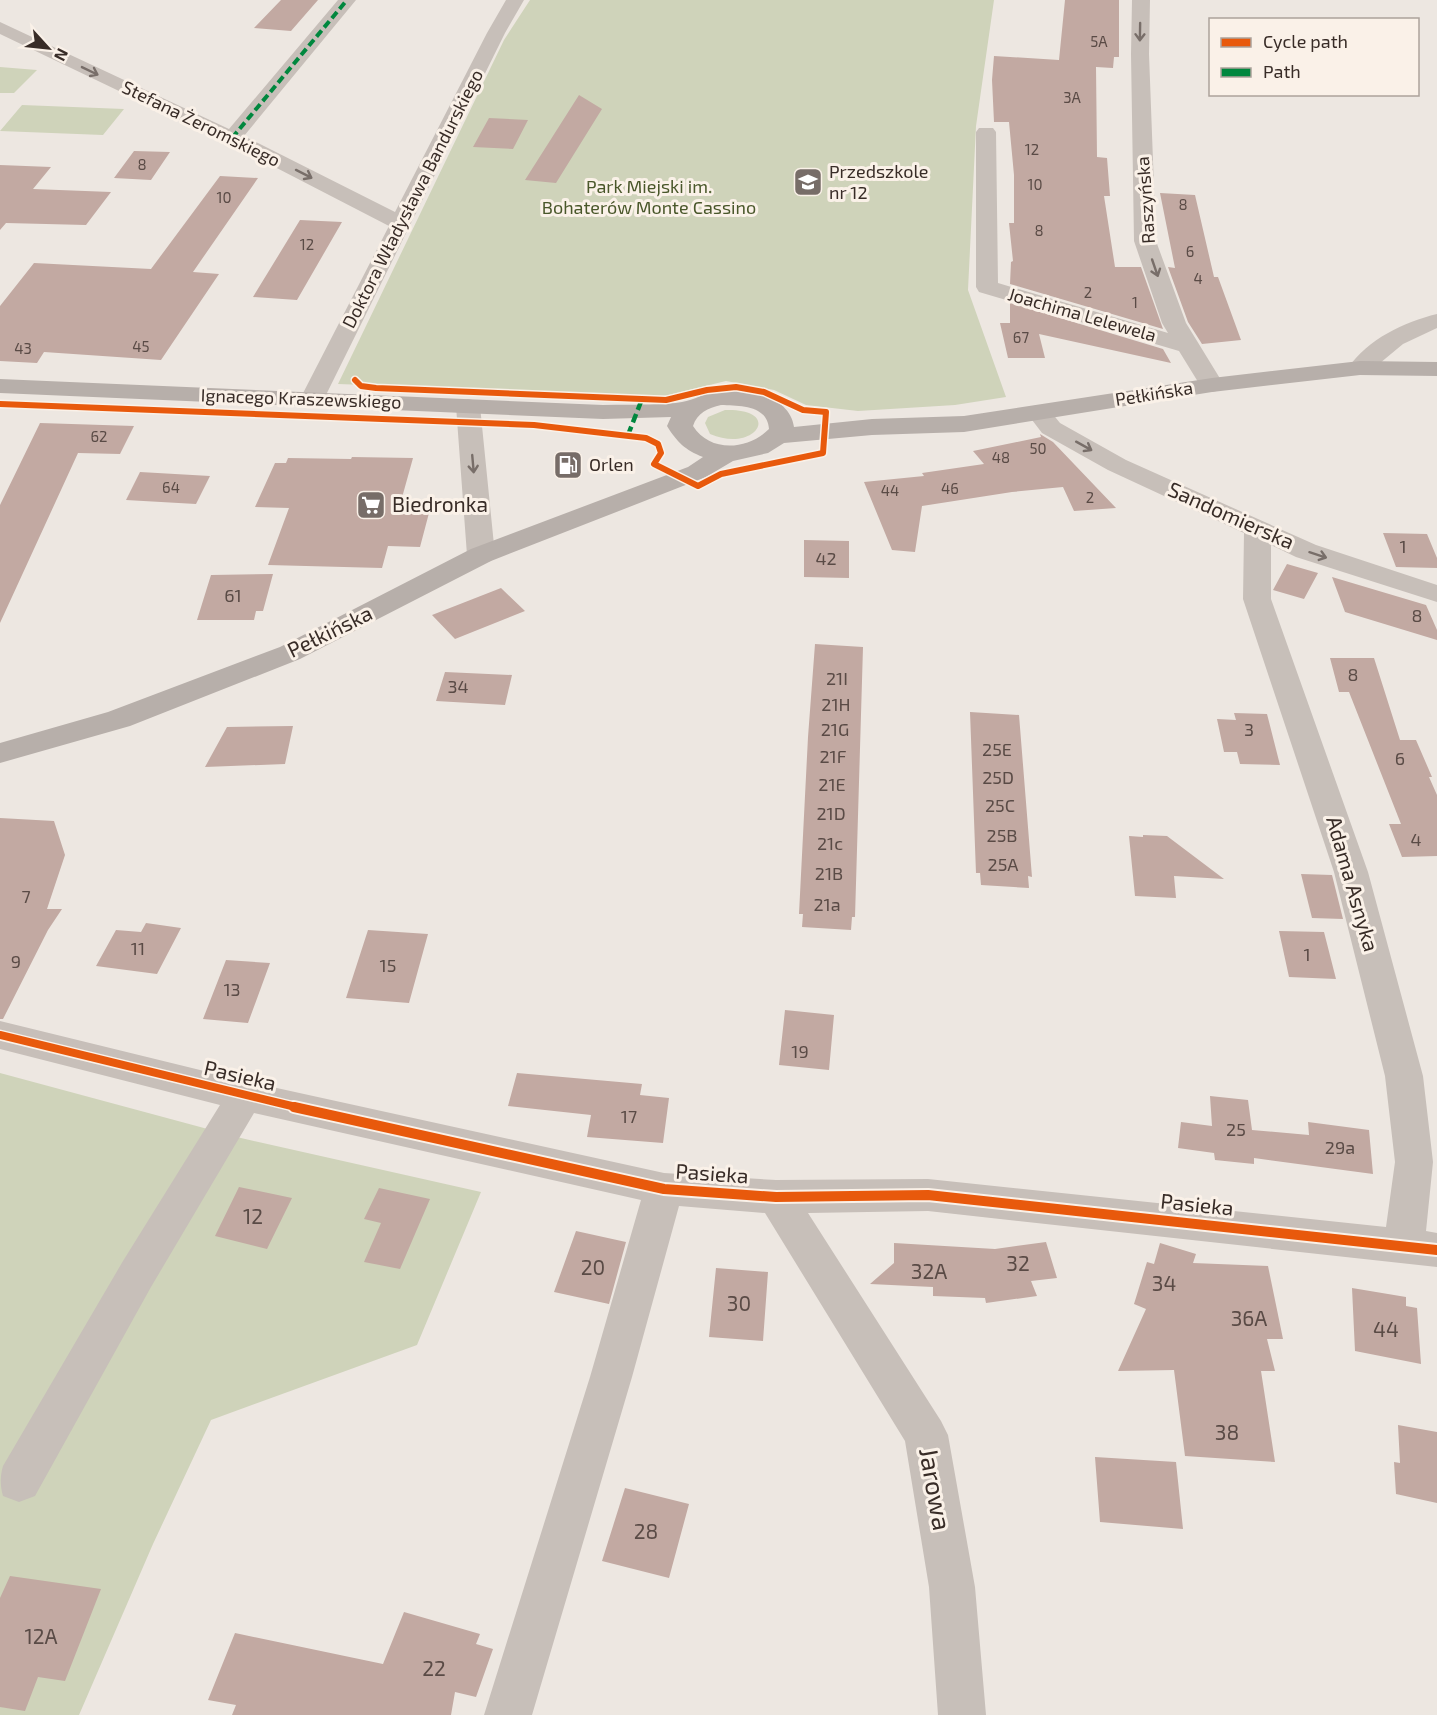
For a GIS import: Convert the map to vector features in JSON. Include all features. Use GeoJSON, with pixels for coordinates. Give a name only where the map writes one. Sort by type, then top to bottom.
{"type":"FeatureCollection","features":[{"type":"Feature","properties":{"kind":"street"},"geometry":{"type":"LineString","coordinates":[[232,138],[347,0]]}},
{"type":"Feature","properties":{"kind":"street","name":"Doktora Władysława Bandurskiego"},"geometry":{"type":"LineString","coordinates":[[312,399],[496,33],[515,0]]}},
{"type":"Feature","properties":{"kind":"street","name":"Raszyńska"},"geometry":{"type":"LineString","coordinates":[[1141,0],[1140,54],[1145,241],[1174,323],[1212,385]]}},
{"type":"Feature","properties":{"kind":"street","name":"Stefana Żeromskiego"},"geometry":{"type":"LineString","coordinates":[[0,27],[232,138],[400,223]]}},
{"type":"Feature","properties":{"kind":"street","name":"Joachima Lelewela"},"geometry":{"type":"LineString","coordinates":[[986,132],[987,287],[1188,346]]}},
{"type":"Feature","properties":{"kind":"street"},"geometry":{"type":"LineString","coordinates":[[1360,368],[1378,349],[1398,336],[1437,321]]}},
{"type":"Feature","properties":{"kind":"street","name":"Pełkińska"},"geometry":{"type":"LineString","coordinates":[[779,426],[921,427],[964,424],[1212,385],[1360,368],[1437,369]]}},
{"type":"Feature","properties":{"kind":"street","name":"Ignacego Kraszewskiego"},"geometry":{"type":"LineString","coordinates":[[0,386],[603,412],[688,426]]}},
{"type":"Feature","properties":{"kind":"street"},"geometry":{"type":"LineString","coordinates":[[735,398],[762,403],[779,426],[768,445],[727,453],[712,451],[688,426],[708,400],[735,398]]}},
{"type":"Feature","properties":{"kind":"street"},"geometry":{"type":"LineString","coordinates":[[468,406],[481,555]]}},
{"type":"Feature","properties":{"kind":"street","name":"Sandomierska"},"geometry":{"type":"LineString","coordinates":[[1038,412],[1051,428],[1117,465],[1306,550],[1437,594]]}},
{"type":"Feature","properties":{"kind":"street","name":"Pełkińska"},"geometry":{"type":"LineString","coordinates":[[651,489],[680,462],[688,426]]}},
{"type":"Feature","properties":{"kind":"street","name":"Pełkińska"},"geometry":{"type":"LineString","coordinates":[[0,753],[119,719],[291,653],[481,555],[696,472],[727,453]]}},
{"type":"Feature","properties":{"kind":"street","name":"Adama Asnyka"},"geometry":{"type":"LineString","coordinates":[[1258,529],[1257,599],[1351,872],[1404,1076],[1421,1248]]}},
{"type":"Feature","properties":{"kind":"street","name":"Pasieka"},"geometry":{"type":"LineString","coordinates":[[0,1035],[245,1096],[664,1189],[776,1197],[928,1195],[1421,1248]]}},
{"type":"Feature","properties":{"kind":"street"},"geometry":{"type":"LineString","coordinates":[[19,1481],[137,1274],[245,1096]]}},
{"type":"Feature","properties":{"kind":"street"},"geometry":{"type":"LineString","coordinates":[[508,1715],[611,1377],[664,1189]]}},
{"type":"Feature","properties":{"kind":"street","name":"Jarowa"},"geometry":{"type":"LineString","coordinates":[[776,1197],[926,1435],[952,1587],[962,1715]]}},
{"type":"Feature","properties":{"kind":"green space","name":"Park Miejski im. Bohaterów Monte Cassino"},"geometry":{"type":"Polygon","coordinates":[[[530,0],[994,0],[976,126],[968,290],[1006,397],[955,405],[858,411],[806,405],[774,390],[726,381],[664,396],[338,384],[504,40],[530,0]]]}},
{"type":"Feature","properties":{"kind":"green space"},"geometry":{"type":"Polygon","coordinates":[[[0,67],[37,70],[14,93],[0,93],[0,67]]]}},
{"type":"Feature","properties":{"kind":"green space"},"geometry":{"type":"Polygon","coordinates":[[[22,105],[124,109],[103,135],[0,131],[22,105]]]}},
{"type":"Feature","properties":{"kind":"green space"},"geometry":{"type":"Polygon","coordinates":[[[725,410],[743,411],[754,416],[758,422],[757,429],[751,435],[740,438],[726,439],[710,434],[705,423],[708,417],[725,410]]]}},
{"type":"Feature","properties":{"kind":"green space"},"geometry":{"type":"Polygon","coordinates":[[[0,1073],[241,1138],[481,1192],[417,1345],[211,1420],[153,1544],[79,1715],[0,1715],[0,1073]]]}},
{"type":"Feature","properties":{"kind":"building"},"geometry":{"type":"Polygon","coordinates":[[[281,0],[318,0],[291,31],[254,28],[281,0]]]}},
{"type":"Feature","properties":{"kind":"building"},"geometry":{"type":"Polygon","coordinates":[[[1065,0],[1119,0],[1119,57],[1114,57],[1113,68],[1096,67],[1097,157],[1107,158],[1110,196],[1104,196],[1115,267],[1141,267],[1163,329],[1010,284],[1011,262],[1013,261],[1009,223],[1014,223],[1014,175],[1009,122],[994,122],[992,80],[994,56],[1059,60],[1065,0]]]}},
{"type":"Feature","properties":{"kind":"building"},"geometry":{"type":"Polygon","coordinates":[[[579,95],[602,109],[556,183],[525,180],[579,95]]]}},
{"type":"Feature","properties":{"kind":"building"},"geometry":{"type":"Polygon","coordinates":[[[489,118],[528,120],[513,149],[473,147],[489,118]]]}},
{"type":"Feature","properties":{"kind":"building"},"geometry":{"type":"Polygon","coordinates":[[[134,151],[170,152],[151,180],[114,178],[134,151]]]}},
{"type":"Feature","properties":{"kind":"building"},"geometry":{"type":"Polygon","coordinates":[[[0,165],[51,167],[33,189],[111,192],[86,225],[6,223],[0,230],[0,165]]]}},
{"type":"Feature","properties":{"kind":"building"},"geometry":{"type":"Polygon","coordinates":[[[220,176],[258,178],[193,272],[219,274],[161,360],[44,352],[37,363],[0,361],[0,306],[34,263],[151,269],[220,176]]]}},
{"type":"Feature","properties":{"kind":"building"},"geometry":{"type":"Polygon","coordinates":[[[1160,193],[1195,195],[1214,277],[1218,277],[1241,340],[1202,344],[1188,322],[1168,267],[1175,268],[1160,193]]]}},
{"type":"Feature","properties":{"kind":"building"},"geometry":{"type":"Polygon","coordinates":[[[300,220],[342,222],[297,300],[253,297],[300,220]]]}},
{"type":"Feature","properties":{"kind":"building"},"geometry":{"type":"Polygon","coordinates":[[[1010,303],[1163,349],[1171,363],[1039,334],[1045,358],[1008,358],[1000,323],[1010,323],[1010,303]]]}},
{"type":"Feature","properties":{"kind":"building"},"geometry":{"type":"Polygon","coordinates":[[[40,423],[134,426],[120,454],[78,453],[0,623],[0,505],[40,423]]]}},
{"type":"Feature","properties":{"kind":"building"},"geometry":{"type":"Polygon","coordinates":[[[1040,434],[1053,442],[1116,508],[1074,511],[1063,487],[1012,492],[922,506],[915,552],[892,550],[864,482],[924,476],[922,473],[984,464],[973,451],[1041,437],[1040,434]]]}},
{"type":"Feature","properties":{"kind":"building"},"geometry":{"type":"Polygon","coordinates":[[[352,457],[413,458],[398,512],[429,513],[420,547],[388,546],[382,568],[268,565],[289,508],[255,507],[275,463],[286,463],[288,458],[351,459],[352,457]]]}},
{"type":"Feature","properties":{"kind":"building"},"geometry":{"type":"Polygon","coordinates":[[[140,472],[210,476],[196,504],[126,500],[140,472]]]}},
{"type":"Feature","properties":{"kind":"building"},"geometry":{"type":"Polygon","coordinates":[[[1383,533],[1427,534],[1437,558],[1437,568],[1396,567],[1383,533]]]}},
{"type":"Feature","properties":{"kind":"building"},"geometry":{"type":"Polygon","coordinates":[[[804,540],[849,541],[849,578],[804,577],[804,540]]]}},
{"type":"Feature","properties":{"kind":"building"},"geometry":{"type":"Polygon","coordinates":[[[1287,564],[1318,573],[1304,599],[1273,590],[1287,564]]]}},
{"type":"Feature","properties":{"kind":"building"},"geometry":{"type":"Polygon","coordinates":[[[273,574],[263,611],[256,611],[254,620],[197,620],[211,575],[273,574]]]}},
{"type":"Feature","properties":{"kind":"building"},"geometry":{"type":"Polygon","coordinates":[[[1332,577],[1426,605],[1437,630],[1437,640],[1345,612],[1332,577]]]}},
{"type":"Feature","properties":{"kind":"building"},"geometry":{"type":"Polygon","coordinates":[[[501,588],[525,611],[455,639],[432,615],[501,588]]]}},
{"type":"Feature","properties":{"kind":"building"},"geometry":{"type":"Polygon","coordinates":[[[815,644],[863,647],[855,917],[852,917],[851,930],[802,927],[803,914],[799,914],[815,644]]]}},
{"type":"Feature","properties":{"kind":"building"},"geometry":{"type":"Polygon","coordinates":[[[1330,658],[1374,658],[1400,740],[1416,740],[1432,777],[1429,777],[1437,795],[1437,856],[1402,857],[1389,824],[1401,824],[1349,692],[1339,692],[1330,658]]]}},
{"type":"Feature","properties":{"kind":"building"},"geometry":{"type":"Polygon","coordinates":[[[445,672],[512,675],[505,705],[436,701],[445,672]]]}},
{"type":"Feature","properties":{"kind":"building"},"geometry":{"type":"Polygon","coordinates":[[[970,712],[1019,715],[1032,877],[1028,876],[1029,888],[981,885],[980,873],[976,873],[970,712]]]}},
{"type":"Feature","properties":{"kind":"building"},"geometry":{"type":"Polygon","coordinates":[[[1234,713],[1267,714],[1280,765],[1240,764],[1237,752],[1224,752],[1217,719],[1236,720],[1234,713]]]}},
{"type":"Feature","properties":{"kind":"building"},"geometry":{"type":"Polygon","coordinates":[[[293,726],[285,764],[205,767],[227,727],[293,726]]]}},
{"type":"Feature","properties":{"kind":"building"},"geometry":{"type":"Polygon","coordinates":[[[0,818],[54,821],[65,855],[47,909],[62,909],[48,930],[3,1019],[0,1019],[0,818]]]}},
{"type":"Feature","properties":{"kind":"building"},"geometry":{"type":"Polygon","coordinates":[[[1143,835],[1167,836],[1224,879],[1174,876],[1176,898],[1135,896],[1129,836],[1143,837],[1143,835]]]}},
{"type":"Feature","properties":{"kind":"building"},"geometry":{"type":"Polygon","coordinates":[[[1301,874],[1332,875],[1343,919],[1312,918],[1301,874]]]}},
{"type":"Feature","properties":{"kind":"building"},"geometry":{"type":"Polygon","coordinates":[[[146,923],[181,928],[157,974],[96,966],[116,930],[141,932],[146,923]]]}},
{"type":"Feature","properties":{"kind":"building"},"geometry":{"type":"Polygon","coordinates":[[[368,930],[428,934],[409,1003],[346,998],[368,930]]]}},
{"type":"Feature","properties":{"kind":"building"},"geometry":{"type":"Polygon","coordinates":[[[1279,931],[1324,932],[1336,979],[1289,977],[1279,931]]]}},
{"type":"Feature","properties":{"kind":"building"},"geometry":{"type":"Polygon","coordinates":[[[226,960],[270,963],[248,1023],[203,1019],[226,960]]]}},
{"type":"Feature","properties":{"kind":"building"},"geometry":{"type":"Polygon","coordinates":[[[785,1010],[834,1015],[829,1070],[779,1065],[785,1010]]]}},
{"type":"Feature","properties":{"kind":"building"},"geometry":{"type":"Polygon","coordinates":[[[517,1073],[642,1084],[640,1095],[669,1098],[663,1143],[587,1137],[591,1115],[508,1106],[517,1073]]]}},
{"type":"Feature","properties":{"kind":"building"},"geometry":{"type":"Polygon","coordinates":[[[1210,1096],[1248,1100],[1252,1130],[1309,1135],[1308,1122],[1369,1130],[1373,1174],[1254,1158],[1254,1164],[1215,1160],[1214,1153],[1178,1148],[1181,1122],[1212,1126],[1210,1096]]]}},
{"type":"Feature","properties":{"kind":"building"},"geometry":{"type":"Polygon","coordinates":[[[239,1187],[292,1198],[267,1249],[215,1236],[239,1187]]]}},
{"type":"Feature","properties":{"kind":"building"},"geometry":{"type":"Polygon","coordinates":[[[379,1188],[430,1199],[400,1269],[364,1262],[381,1223],[364,1219],[379,1188]]]}},
{"type":"Feature","properties":{"kind":"building"},"geometry":{"type":"Polygon","coordinates":[[[576,1231],[626,1242],[609,1304],[554,1292],[576,1231]]]}},
{"type":"Feature","properties":{"kind":"building"},"geometry":{"type":"Polygon","coordinates":[[[1046,1242],[1057,1278],[1031,1281],[1037,1296],[986,1303],[985,1298],[933,1296],[933,1287],[870,1284],[894,1263],[894,1243],[995,1249],[1046,1242]]]}},
{"type":"Feature","properties":{"kind":"building"},"geometry":{"type":"Polygon","coordinates":[[[1160,1243],[1196,1254],[1193,1263],[1268,1266],[1283,1339],[1267,1339],[1275,1371],[1261,1371],[1275,1462],[1185,1456],[1174,1370],[1118,1371],[1146,1309],[1134,1304],[1147,1262],[1154,1264],[1160,1243]]]}},
{"type":"Feature","properties":{"kind":"building"},"geometry":{"type":"Polygon","coordinates":[[[716,1268],[768,1272],[763,1341],[709,1337],[716,1268]]]}},
{"type":"Feature","properties":{"kind":"building"},"geometry":{"type":"Polygon","coordinates":[[[1352,1288],[1406,1297],[1406,1306],[1417,1308],[1421,1364],[1355,1351],[1352,1288]]]}},
{"type":"Feature","properties":{"kind":"building"},"geometry":{"type":"Polygon","coordinates":[[[1398,1425],[1437,1432],[1437,1503],[1396,1494],[1394,1462],[1400,1463],[1398,1425]]]}},
{"type":"Feature","properties":{"kind":"building"},"geometry":{"type":"Polygon","coordinates":[[[1095,1457],[1176,1462],[1183,1529],[1100,1522],[1095,1457]]]}},
{"type":"Feature","properties":{"kind":"building"},"geometry":{"type":"Polygon","coordinates":[[[625,1488],[689,1504],[669,1578],[602,1561],[625,1488]]]}},
{"type":"Feature","properties":{"kind":"building"},"geometry":{"type":"Polygon","coordinates":[[[10,1576],[101,1589],[65,1681],[38,1677],[25,1711],[0,1707],[0,1598],[10,1576]]]}},
{"type":"Feature","properties":{"kind":"building"},"geometry":{"type":"Polygon","coordinates":[[[404,1612],[480,1634],[476,1644],[493,1649],[476,1697],[455,1692],[451,1715],[232,1715],[236,1705],[208,1700],[235,1633],[383,1664],[404,1612]]]}},
{"type":"Feature","properties":{"kind":"marked path"},"geometry":{"type":"LineString","coordinates":[[232,138],[347,0]]}},
{"type":"Feature","properties":{"kind":"marked path"},"geometry":{"type":"LineString","coordinates":[[628,435],[642,399]]}},
{"type":"Feature","properties":{"kind":"cycle path"},"geometry":{"type":"LineString","coordinates":[[0,404],[534,425],[646,438],[658,444],[661,453],[654,464],[698,486],[721,474],[823,453],[826,412],[803,410],[764,392],[736,387],[707,390],[666,400],[376,388],[361,386],[355,380]]}},
{"type":"Feature","properties":{"kind":"cycle path"},"geometry":{"type":"LineString","coordinates":[[0,1035],[245,1096],[664,1189],[776,1197],[928,1195],[1437,1250]]}},
{"type":"Feature","properties":{"kind":"place","name":"Przedszkole nr 12"},"geometry":{"type":"Point","coordinates":[808,182]}},
{"type":"Feature","properties":{"kind":"place","name":"Orlen"},"geometry":{"type":"Point","coordinates":[568,465]}},
{"type":"Feature","properties":{"kind":"place","name":"Biedronka"},"geometry":{"type":"Point","coordinates":[371,505]}}]}
